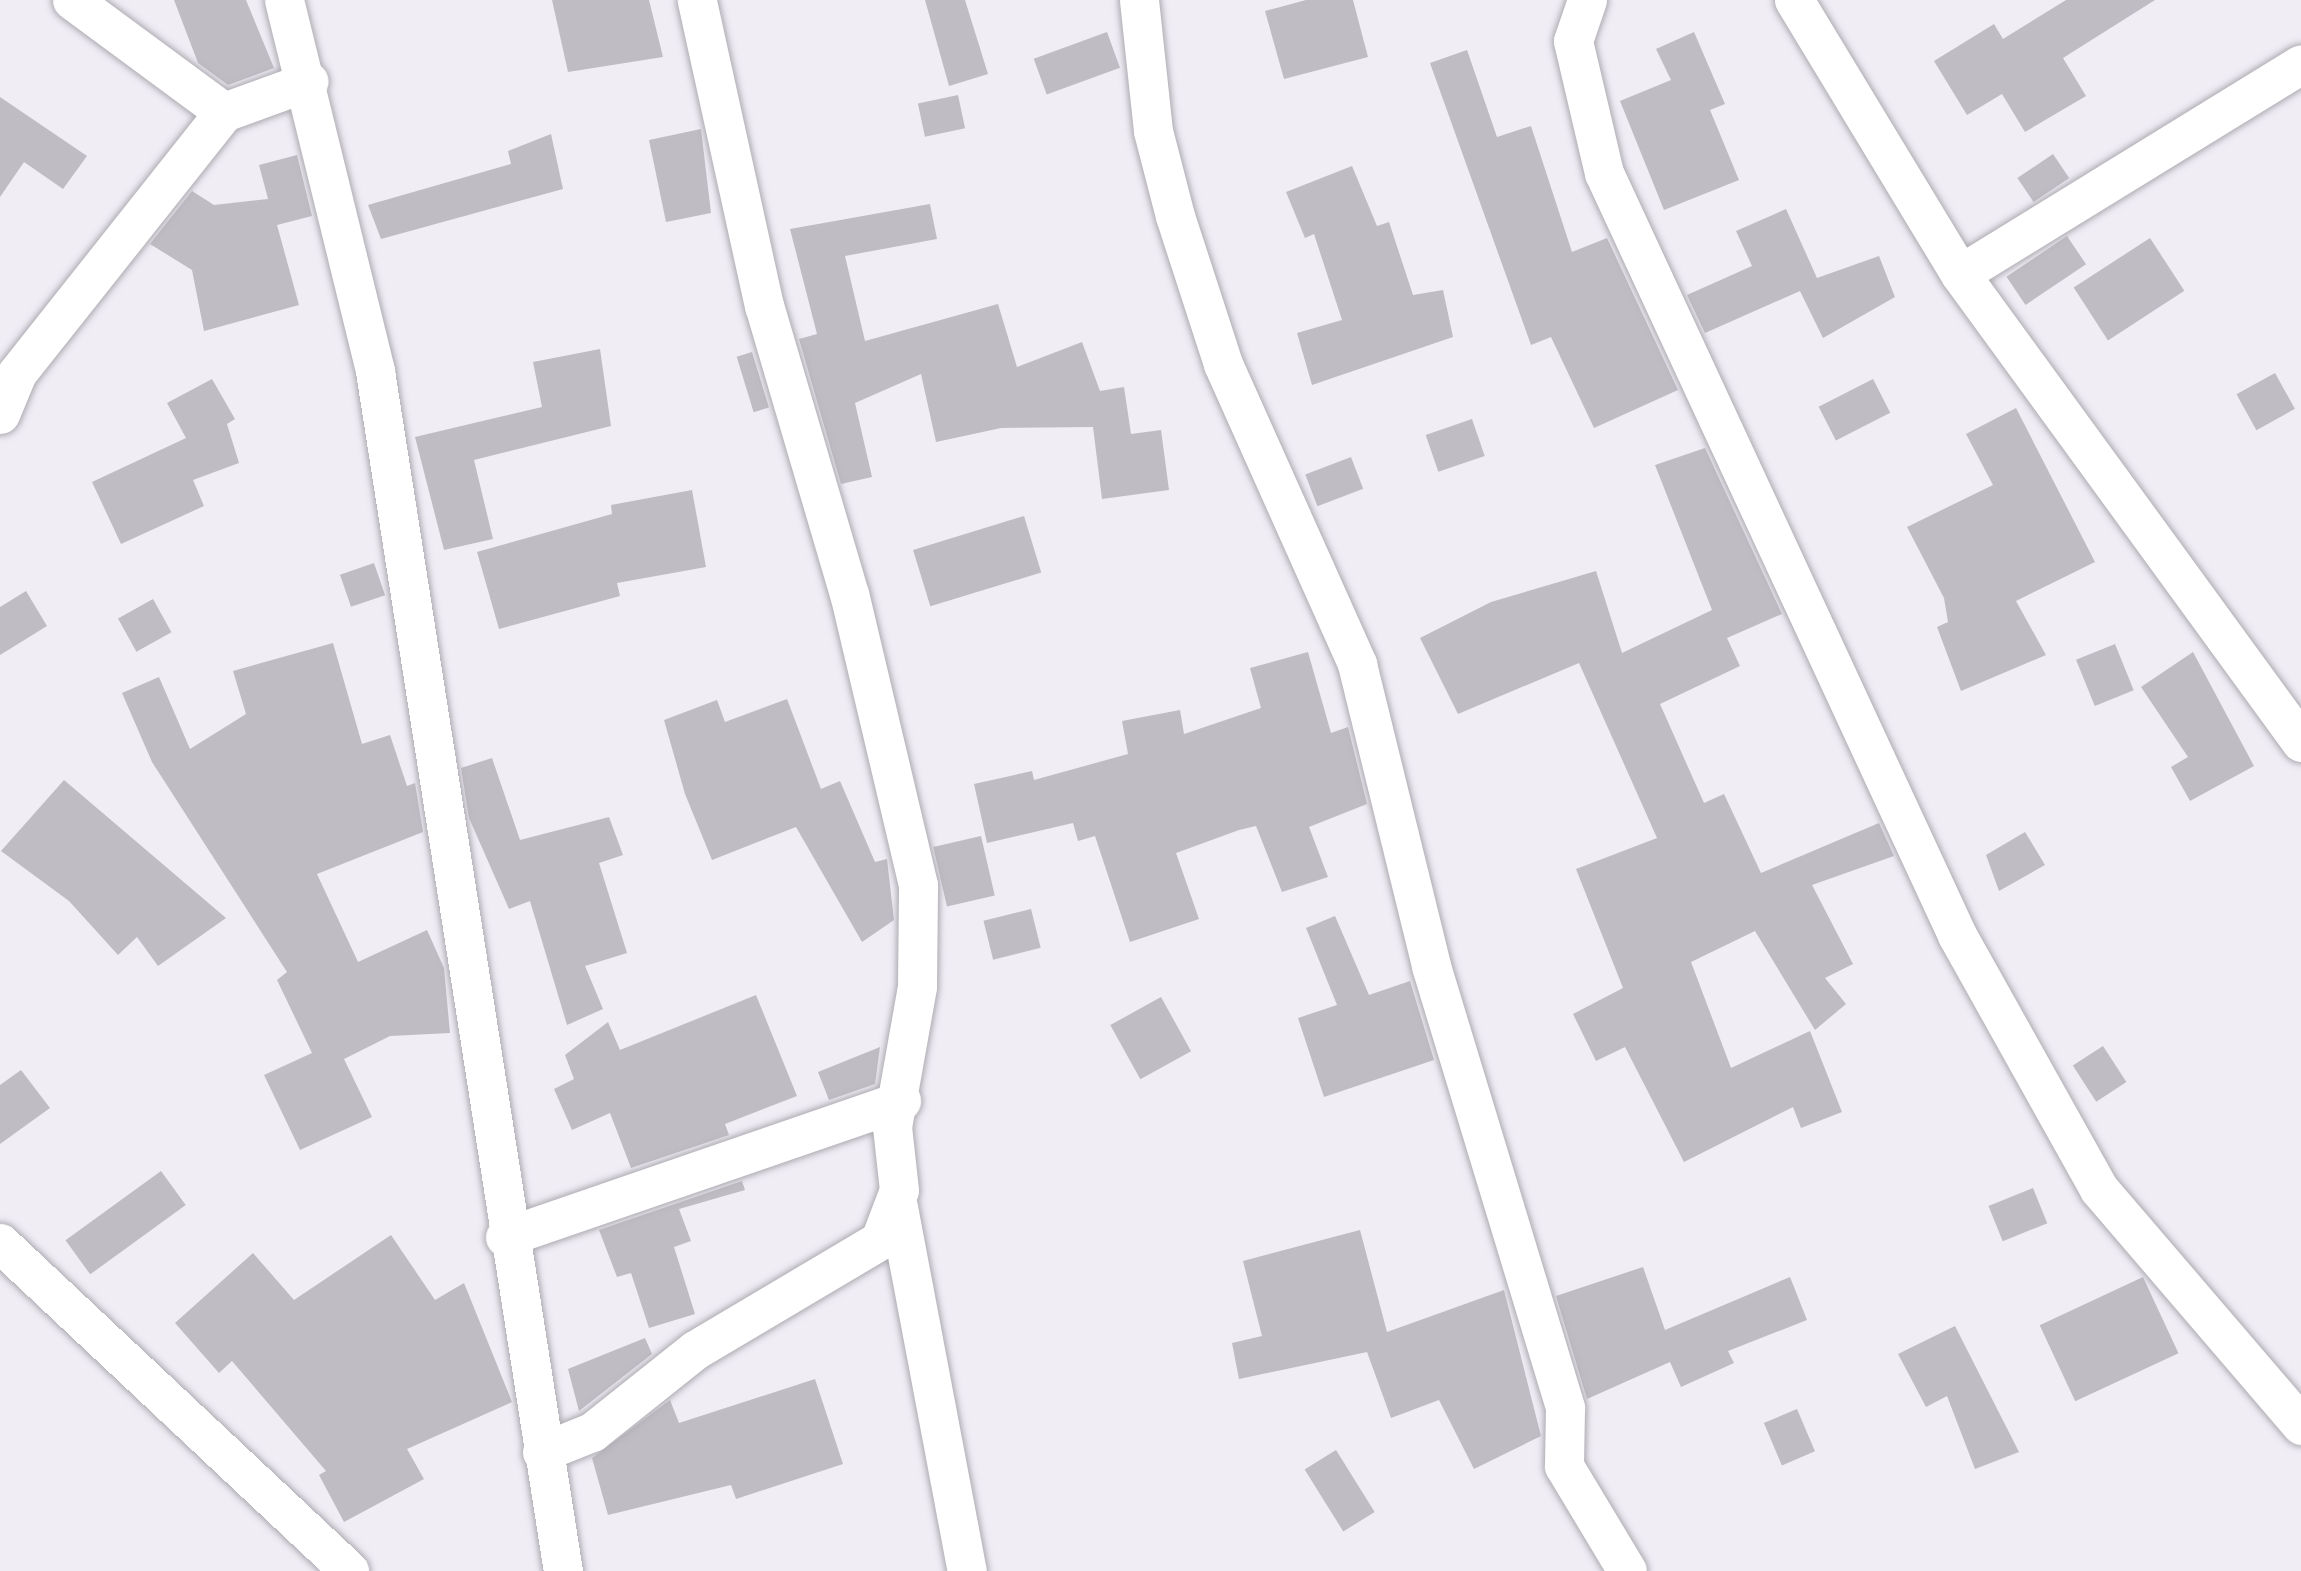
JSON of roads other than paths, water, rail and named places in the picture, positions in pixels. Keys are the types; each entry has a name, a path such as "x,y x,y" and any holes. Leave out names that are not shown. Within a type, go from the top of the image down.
{"street":[{"path":"72,0 224,112"},
{"path":"284,0 309,81 399,508 505,1237 563,1571"},
{"path":"697,0 764,306 849,593 918,885 901,1100 892,1127 898,1207 968,1571"},
{"path":"1139,0 1154,131 1175,216 1223,364 1358,664 1430,966 1564,1408 1564,1466 1628,1571"},
{"path":"1586,0 1574,40 1604,173 1957,935 2099,1189 2301,1425"},
{"path":"1794,0 1960,274 2301,742"},
{"path":"1960,274 2301,64"},
{"path":"0,415 17,373 224,112 309,81"},
{"path":"505,1237 901,1100"},
{"path":"542,1453 592,1432 710,1340 863,1252 898,1207"},
{"path":"0,1243 349,1571"}]}
